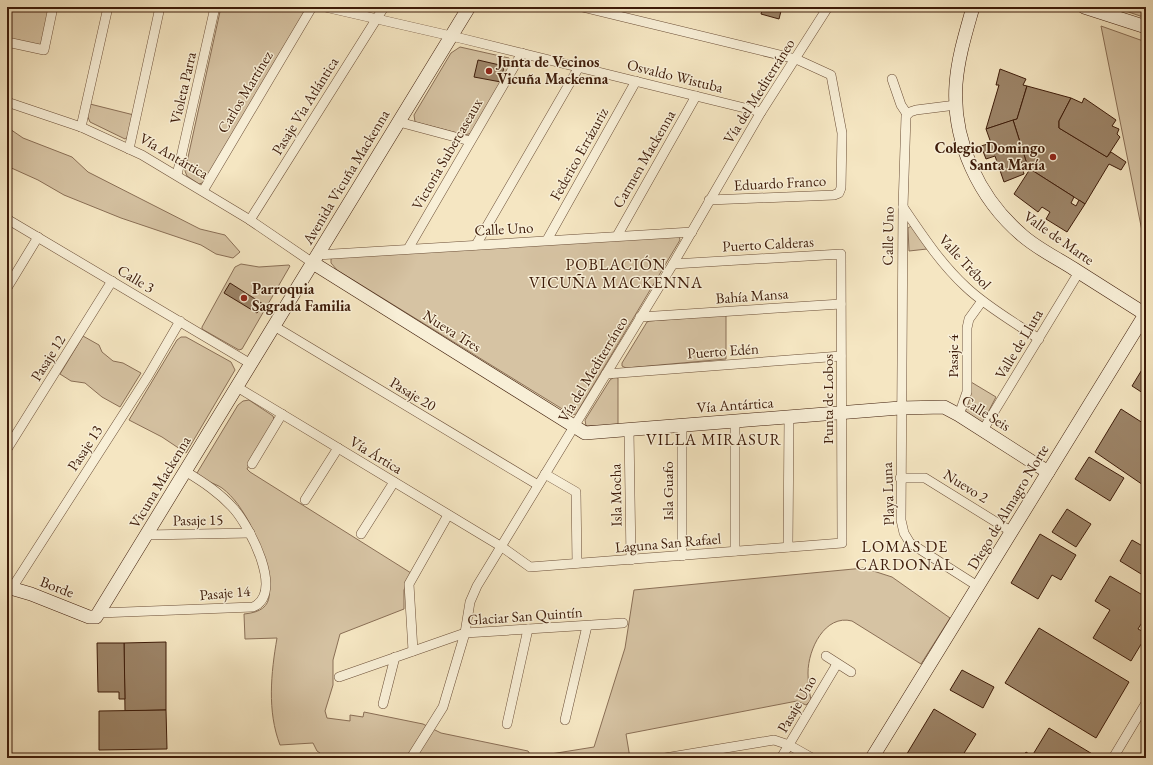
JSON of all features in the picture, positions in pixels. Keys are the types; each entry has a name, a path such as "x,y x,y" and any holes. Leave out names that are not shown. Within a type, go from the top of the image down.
{"street":[{"path":"7,42 44,50 53,7"},
{"path":"81,126 108,7"},
{"path":"129,149 160,7"},
{"name":"Violeta Parra","path":"177,175 216,7"},
{"name":"Carlos Martínez","path":"203,191 312,7"},
{"name":"Osvaldo Wistuba","path":"325,7 522,53 761,112"},
{"name":"Pasaje Via Atlántica","path":"250,220 384,7"},
{"name":"Avenida Vicuña Mackenna","path":"251,364 469,7"},
{"path":"582,7 796,58"},
{"name":"Vía del Mediterráneo","path":"411,758 443,707 465,633 473,594 673,264 761,112 828,7"},
{"name":"Valle de Marte","path":"973,7 958,64 956,106 960,137 978,181 998,210 1023,236 1146,313"},
{"path":"1084,7 1146,27"},
{"name":"Victoria Subercaseaux","path":"408,249 522,53"},
{"name":"Eduardo Franco","path":"709,200 834,195 838,193 841,188 842,133 831,75 796,58"},
{"path":"476,245 579,67"},
{"path":"892,79 901,106 907,114 916,110 956,106"},
{"name":"Federico Errázuriz","path":"546,240 636,81"},
{"name":"Carmen Mackenna","path":"617,236 696,96"},
{"name":"Vía Antártica","path":"7,102 81,126 129,149 177,175 315,259"},
{"name":"Calle Uno","path":"900,408 903,207 907,114"},
{"path":"399,122 470,141"},
{"name":"Valle Trébol","path":"903,207 925,239 950,271 982,301 1039,338"},
{"name":"Calle 3","path":"7,219 251,364"},
{"name":"Calle Uno","path":"315,259 408,249 692,232"},
{"path":"7,288 38,237"},
{"name":"Puerto Calderas","path":"673,264 841,254"},
{"name":"Punta de Lobos","path":"841,254 842,543"},
{"name":"Nueva Tres","path":"315,259 574,427"},
{"name":"Valle de Lluta","path":"983,430 1079,272"},
{"name":"Pasaje 12","path":"7,449 10,438 112,281"},
{"name":"Pasaje 4","path":"960,415 967,392 967,328 969,319 982,301"},
{"name":"Bahía Mansa","path":"640,318 841,304"},
{"name":"Diego de Almagro Norte","path":"872,758 1146,313"},
{"name":"Pasaje 13","path":"9,588 148,376 180,321"},
{"name":"Pasaje 20","path":"274,326 538,485"},
{"name":"Puerto Edén","path":"606,374 842,356"},
{"name":"Vicuna Mackenna","path":"97,615 251,364"},
{"name":"Vía Ártica","path":"236,387 502,547"},
{"name":"Calle Seis","path":"900,408 944,407 960,415 1048,472"},
{"name":"Vía Antártica","path":"574,427 588,433 842,414 900,408"},
{"name":"Playa Luna","path":"900,408 901,520 907,538 910,542 979,586"},
{"path":"252,464 282,414"},
{"path":"788,547 789,417"},
{"path":"735,421 735,551"},
{"name":"Isla Guafo","path":"682,425 682,556"},
{"name":"Isla Mocha","path":"629,430 631,560"},
{"path":"305,500 338,448"},
{"name":"Pasaje 14","path":"97,615 253,607 257,605 264,595 267,582 264,568 250,533 239,515 222,496 185,471"},
{"path":"545,474 576,492 577,563"},
{"name":"Nuevo 2","path":"900,478 925,478 1012,532"},
{"path":"361,534 394,482"},
{"path":"413,650 409,584 448,515"},
{"name":"Pasaje 15","path":"146,535 250,533"},
{"name":"Laguna San Rafael","path":"502,547 530,566 631,560 842,543"},
{"name":"Borde","path":"9,588 89,617 97,615"},
{"name":"Glaciar San Quintín","path":"339,677 465,633 624,623"},
{"path":"565,720 587,626"},
{"path":"507,724 528,629"},
{"path":"826,656 851,672"},
{"path":"383,704 395,657"},
{"name":"Pasaje Uno","path":"781,758 837,664"},
{"path":"1113,758 1146,703"},
{"path":"665,758 699,755 766,740 774,740 789,745 812,758"}],"shaded area":[{"path":"7,7 50,7 42,47 7,40"},
{"path":"221,7 298,7 304,13 205,182 199,184 187,176 185,171"},
{"path":"1114,7 1146,10 1146,18"},
{"path":"1101,26 1146,42 1146,251"},
{"path":"460,47 509,58 511,63 472,133 465,135 415,122 414,115 451,53"},
{"path":"90,104 134,115 128,137 125,139 90,122 87,115"},
{"path":"7,127 23,138 72,157 88,172 200,229 225,235 240,252 233,258 216,254 201,245 121,218 64,195 38,180 7,166"},
{"path":"911,226 927,249 909,251 908,228"},
{"path":"679,236 680,240 576,414 572,415 337,270 331,263 331,259 336,257"},
{"path":"241,264 259,267 290,266 242,349 239,350 202,329 202,327 235,267"},
{"path":"726,315 726,359 626,368 622,366 622,363 649,321"},
{"path":"83,336 99,345 102,352 113,361 123,363 141,373 120,407 102,397 85,383 71,381 60,374"},
{"path":"181,337 186,337 231,362 235,370 186,453 162,437 129,420 177,340"},
{"path":"614,377 618,378 618,425 586,426 585,420 610,380"},
{"path":"971,382 996,397 981,424 965,412 970,398"},
{"path":"249,400 273,416 274,419 247,469 411,573 404,590 404,609 340,634 333,660 333,685 325,711 327,718 350,721 350,715 363,717 364,712 423,724 441,733 528,751 530,754 538,756 594,747 625,648 634,590 864,568 892,577 950,618 921,664 852,621 842,620 834,623 826,628 820,635 811,654 808,673 811,700 806,705 797,701 626,734 630,758 320,758 320,753 317,751 313,743 280,745 273,719 271,692 277,638 245,639 244,614 255,612 263,608 267,603 269,589 265,572 250,524 241,509 222,488 202,478 197,473 238,405 243,401"}],"building":[{"path":"763,7 782,7 779,19 761,14"},
{"name":"Junta de Vecinos Vicuña Mackenna","path":"478,60 504,66 501,82 474,77"},
{"path":"1000,69 1026,79 1023,85 1027,86 1017,119 986,129 999,85 996,85"},
{"path":"1027,86 1071,98 1059,121 1059,128 1107,157 1111,152 1126,162 1121,170 1109,164 1085,204 1030,169 1026,161 1013,120 1017,119"},
{"path":"1071,98 1082,103 1084,98 1116,120 1112,126 1119,129 1117,134 1120,137 1107,157 1059,128 1059,121"},
{"path":"1013,120 1026,161 1021,163 1024,174 1004,182 995,156 986,159 981,146 991,143 986,129"},
{"path":"1030,169 1074,197 1071,203 1076,206 1079,200 1085,204 1067,232 1046,219 1050,212 1042,207 1038,212 1014,194"},
{"name":"Parroquia Sagrada Familia","path":"230,283 263,304 257,313 224,293"},
{"path":"1143,368 1146,369 1146,395 1132,386"},
{"path":"1121,409 1146,425 1146,487 1095,452"},
{"path":"1089,457 1124,478 1110,501 1075,479"},
{"path":"1067,509 1091,524 1076,547 1052,532"},
{"path":"1040,534 1076,555 1061,580 1052,575 1038,599 1011,583"},
{"path":"1132,540 1146,548 1146,577 1120,561"},
{"path":"1110,576 1146,597 1146,616 1138,629 1146,633 1146,636 1131,661 1093,638 1110,610 1095,601"},
{"path":"1039,628 1129,682 1096,738 1005,683"},
{"path":"166,642 166,710 125,711 124,643"},
{"path":"97,643 124,643 125,699 119,699 119,692 98,692"},
{"path":"962,670 994,687 983,708 950,690"},
{"path":"934,709 976,734 961,758 905,757"},
{"path":"166,710 167,749 99,750 99,711"},
{"path":"1049,728 1094,755 1092,758 1022,758 1026,752 1032,756"},
{"path":"273,755 274,758 261,758"}],"place":[{"name":"Junta de Vecinos Vicuña Mackenna","path":"489,71"},
{"name":"Colegio Domingo Santa María","path":"1053,157"},
{"name":"Parroquia Sagrada Familia","path":"244,298"}],"district":[{"name":"POBLACIÓN VICUÑA MACKENNA","path":"616,273"},
{"name":"VILLA MIRASUR","path":"714,439"},
{"name":"LOMAS DE CARDONAL","path":"905,555"}]}
